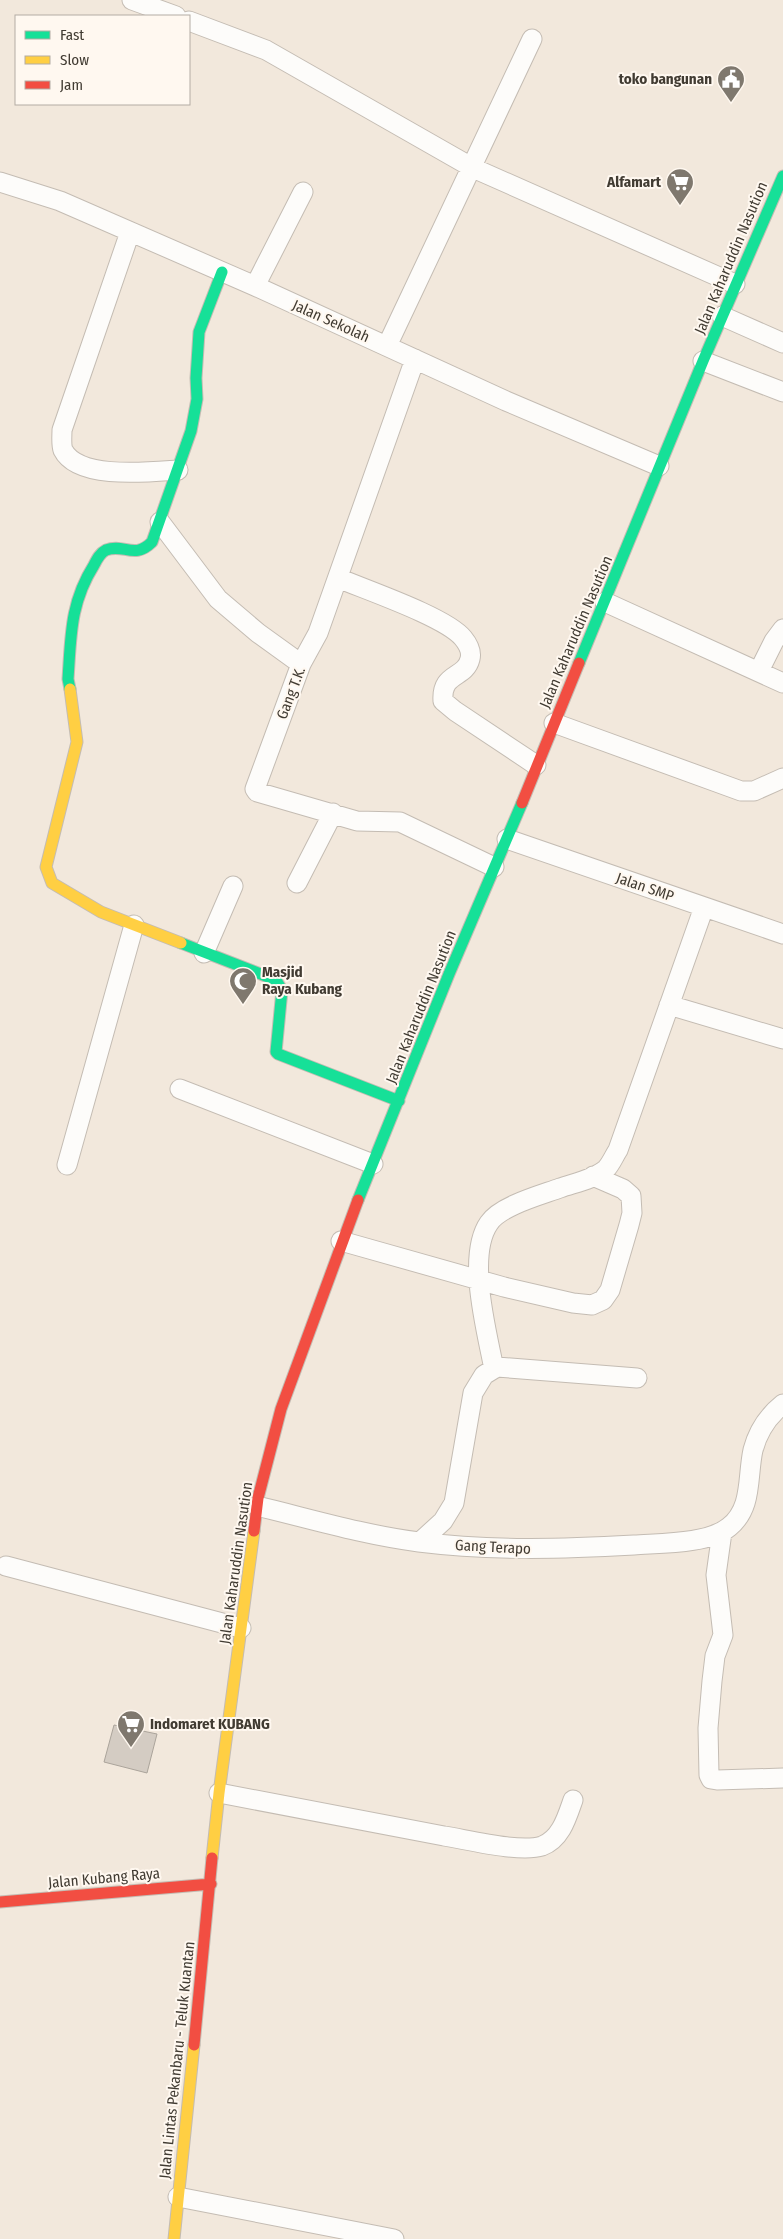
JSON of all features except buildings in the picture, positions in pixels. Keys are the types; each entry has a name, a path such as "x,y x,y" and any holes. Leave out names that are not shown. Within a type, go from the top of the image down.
{"main road":[{"name":"Jalan Kaharuddin Nasution","path":"211,1884 219,1793 257,1506 281,1410 340,1241 494,867 508,839 536,765 605,602 659,466 735,284 783,176"},
{"path":"222,272 199,332 196,378 197,399 191,431 152,542 138,552 109,549 102,552 89,573 78,597 73,614 68,679 74,707 77,742 46,867 52,884 101,912 276,980 282,990 276,1052 278,1054 399,1101"},
{"name":"Jalan Kubang Raya","path":"0,1902 211,1884"},
{"name":"Jalan Lintas Pekanbaru - Teluk Kuantan","path":"174,2239 211,1884"}],"street":[{"path":"132,0 173,15"},
{"path":"190,21 266,50 473,168 735,284"},
{"path":"387,346 473,168 532,39"},
{"name":"Jalan Sekolah","path":"0,182 60,201 255,286 506,400 659,466"},
{"path":"255,286 302,192"},
{"path":"130,232 62,430 62,449 73,462 94,469 121,472 178,470"},
{"path":"722,316 783,343"},
{"name":"Gang T.K.","path":"415,359 338,578 318,632 301,664 256,789 257,792 358,821 400,822 494,867"},
{"path":"703,361 783,392"},
{"path":"160,522 218,599 258,633 301,664"},
{"path":"338,578 431,617 462,636 470,648 470,659 463,670 449,679 442,690 443,701 536,765"},
{"path":"605,602 783,682"},
{"path":"759,672 774,641 783,629"},
{"path":"554,723 741,791 754,791 783,778"},
{"path":"297,883 333,813"},
{"name":"Jalan SMP","path":"508,839 783,934"},
{"path":"204,953 234,886"},
{"path":"494,1369 478,1280 481,1240 489,1222 503,1212 529,1199 593,1176 605,1169 618,1150 704,908"},
{"path":"67,1165 134,925"},
{"path":"670,1005 783,1039"},
{"path":"180,1089 373,1164"},
{"path":"340,1241 478,1280 573,1303 592,1305 603,1300 610,1290 632,1213 631,1196 623,1189 593,1176"},
{"path":"420,1542 443,1521 454,1503 473,1393 484,1375 497,1367 637,1378"},
{"path":"783,1404 770,1414 760,1432 753,1452 748,1495 744,1510 738,1520 726,1529 716,1575 723,1635 715,1656 708,1728 709,1775 711,1779 783,1778"},
{"name":"Gang Terapo","path":"257,1506 366,1533 420,1542 517,1549 671,1543 726,1529"},
{"path":"6,1566 241,1628"},
{"path":"219,1793 444,1836 529,1848 550,1842 558,1834 573,1800"},
{"path":"178,2197 394,2239"}],"traffic: fast":[{"path":"579,663 703,361 783,176"},
{"path":"70,689 68,679 73,620 80,593 96,561 100,554 106,550 112,548 140,550 152,542 191,431 197,399 196,378 199,332 222,272"},
{"path":"358,1200 449,974 522,803"},
{"path":"181,943 276,980 282,990 276,1052 278,1054 399,1101"}],"traffic: slow":[{"path":"70,689 77,742 46,867 52,883 101,912 181,943"},
{"path":"212,1858 254,1531"},
{"path":"174,2239 194,2045"}],"traffic: jam":[{"path":"522,803 579,663"},
{"path":"254,1531 258,1498 281,1409 358,1200"},
{"path":"194,2045 212,1858"},
{"path":"0,1902 211,1884"}],"place":[{"name":"toko bangunan","path":"731,103"},
{"name":"Alfamart","path":"680,206"},
{"name":"Masjid Raya Kubang","path":"243,1005"},
{"name":"Indomaret KUBANG","path":"131,1748"}]}
